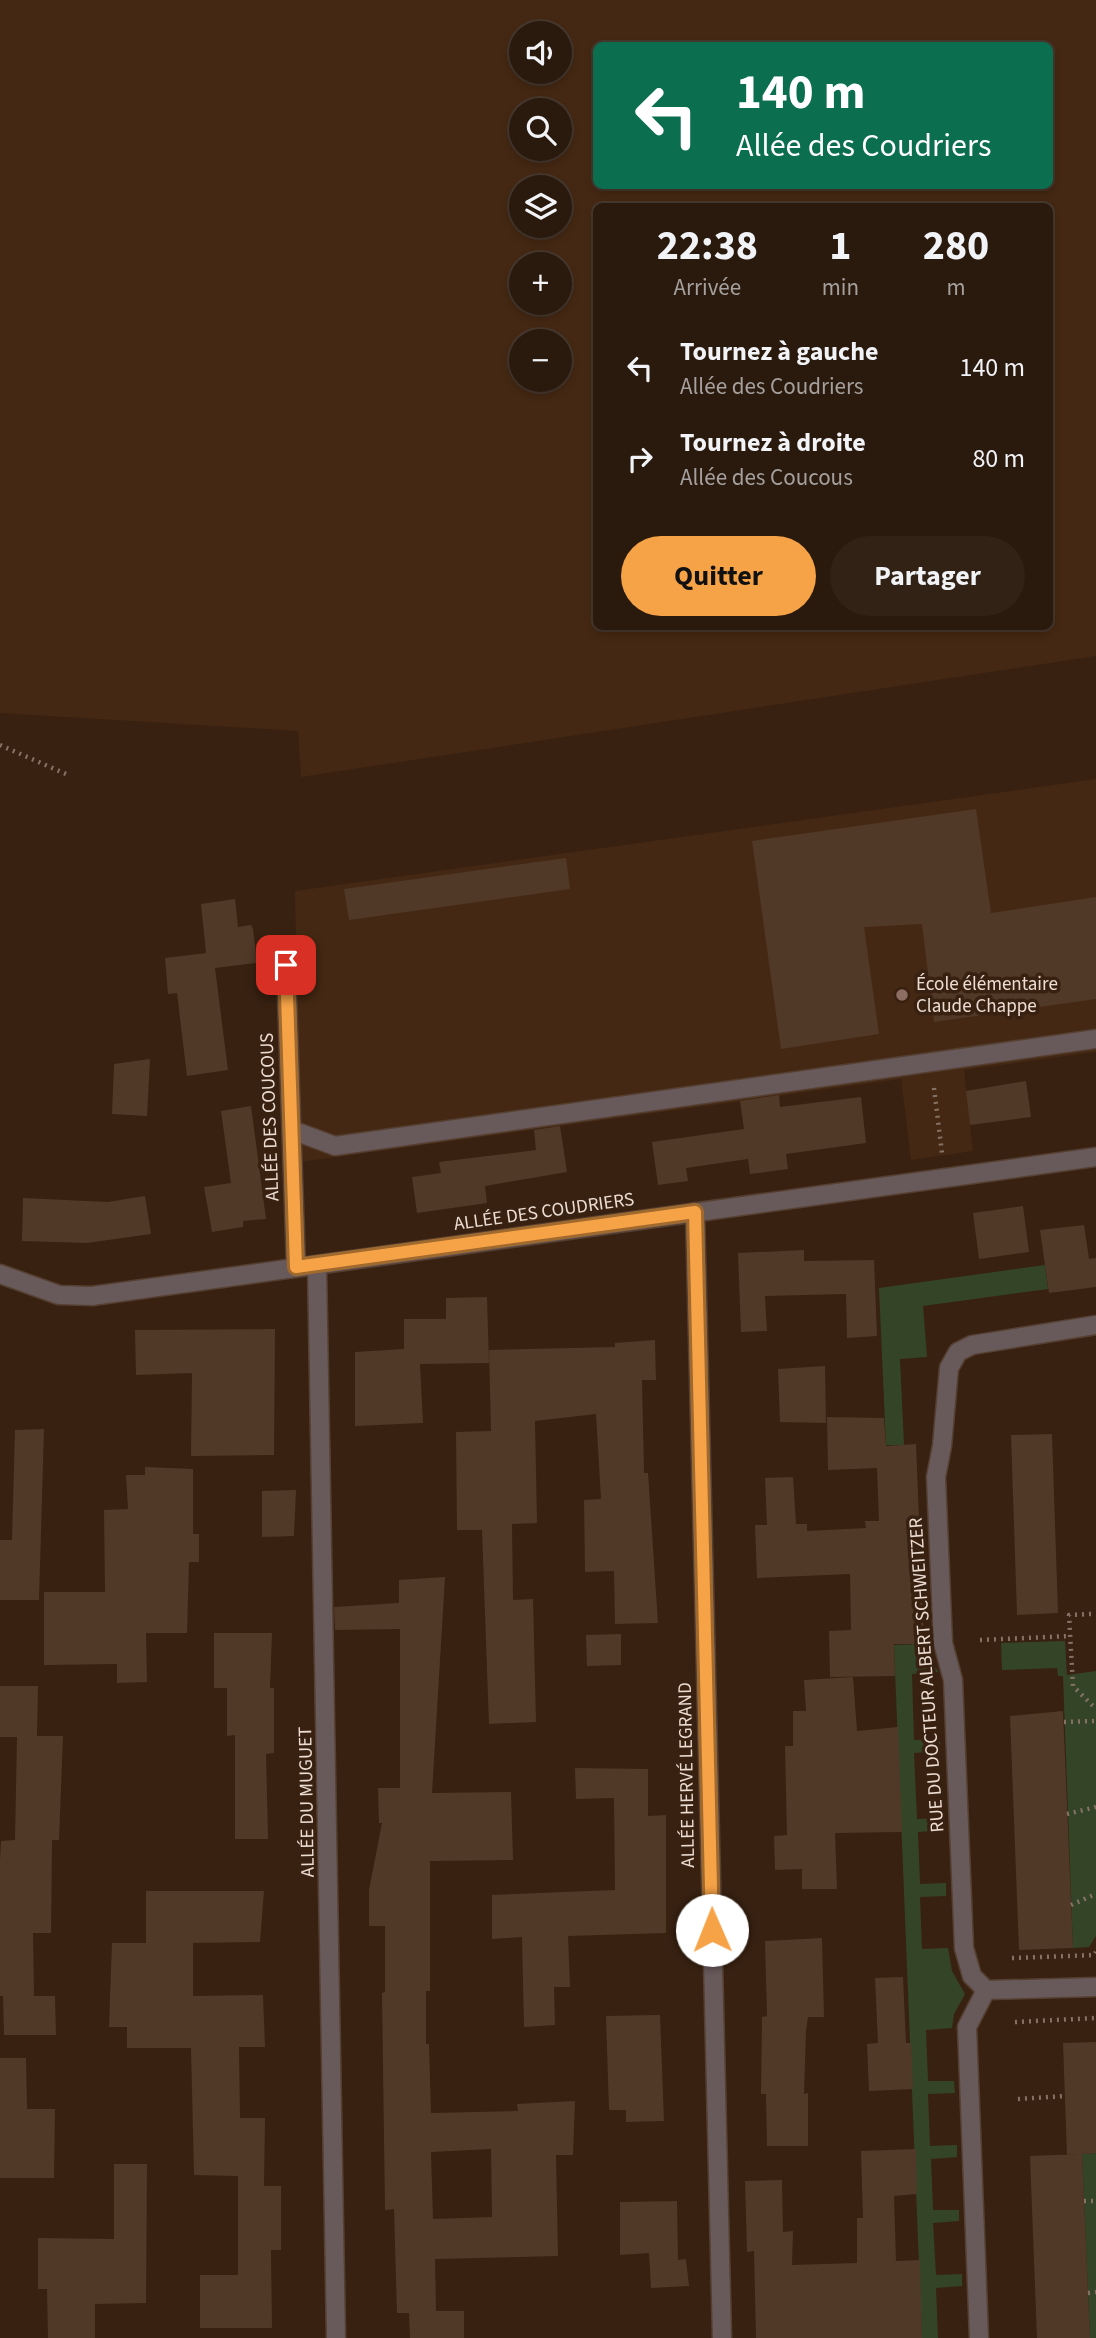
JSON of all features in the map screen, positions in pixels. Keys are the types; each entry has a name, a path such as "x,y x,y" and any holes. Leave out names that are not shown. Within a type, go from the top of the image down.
{"street":[{"name":"ALLÉE DES COUCOUS","path":"286,965 296,1267"},
{"path":"292,1130 335,1146 1096,1039"},
{"name":"ALLÉE DES COUDRIERS","path":"0,1274 59,1295 92,1296 1096,1157"},
{"name":"ALLÉE HERVÉ LEGRAND","path":"695,1212 722,2338"},
{"name":"ALLÉE DU MUGUET","path":"317,1266 336,2338"},
{"name":"RUE DU DOCTEUR ALBERT SCHWEITZER","path":"986,1990 972,1976 964,1948 953,1680 943,1643 936,1477 942,1446 948,1368 958,1352 972,1345 1096,1325"},
{"path":"979,2338 967,2027 986,1990 1096,1987"}],"path":[{"path":"0,745 66,774"},
{"path":"931,1062 943,1161"},
{"path":"1091,1614 1069,1615 1070,1636 1073,1685 1096,1709"},
{"path":"980,1640 1070,1636"},
{"path":"1064,1722 1096,1721"},
{"path":"1067,1814 1096,1807"},
{"path":"1071,1905 1096,1895"},
{"path":"1012,1958 1094,1955 1096,1952"},
{"path":"1015,2022 1096,2018"},
{"path":"1018,2099 1065,2096"},
{"path":"1084,2201 1096,2200"},
{"path":"1088,2292 1096,2292"}],"shaded area":[{"path":"0,0 1096,0 1096,656 301,777 298,731 0,713"},
{"path":"1096,779 1096,1052 964,1070 973,1151 911,1160 901,1079 300,1162 295,891"}],"green space":[{"path":"1045,1265 1048,1289 923,1306 927,1357 900,1359 904,1445 886,1445 879,1288"},
{"path":"1065,1641 1067,1675 1096,1671 1096,1936 1089,1947 1073,1948 1063,1676 1058,1676 1057,1668 1002,1670 1001,1643"},
{"path":"924,1644 938,1672 912,1674 914,1740 940,1739 940,1751 914,1753 917,1819 943,1818 944,1830 918,1832 920,1884 946,1883 946,1896 920,1897 922,1949 948,1948 952,1971 965,1994 954,2014 952,2028 926,2030 928,2081 954,2081 955,2093 928,2094 930,2146 957,2145 957,2157 931,2159 933,2210 959,2210 959,2221 933,2223 936,2275 962,2274 962,2286 936,2288 938,2338 922,2338 894,1645"},
{"path":"1096,2153 1096,2338 1090,2338 1082,2154"}],"building":[{"path":"976,809 991,913 1096,897 1096,999 934,1022 922,924 864,927 879,1034 781,1049 752,841"},
{"path":"566,858 570,889 349,920 344,889"},
{"path":"235,899 238,927 251,925 253,929 257,963 215,968 228,1070 187,1076 177,993 168,994 165,958 206,953 201,904"},
{"path":"150,1059 147,1116 112,1114 114,1064"},
{"path":"1026,1081 1031,1117 970,1125 966,1091"},
{"path":"779,1095 780,1107 861,1097 866,1143 786,1154 788,1169 750,1174 748,1159 686,1168 688,1181 658,1185 652,1142 744,1129 740,1101"},
{"path":"251,1106 266,1219 243,1221 243,1227 212,1232 204,1187 231,1183 221,1111"},
{"path":"560,1126 567,1172 485,1186 487,1203 417,1213 412,1177 441,1173 439,1162 536,1150 534,1130"},
{"path":"145,1196 151,1234 87,1243 22,1241 23,1198 108,1202"},
{"path":"1023,1206 1029,1252 979,1259 973,1213"},
{"path":"1084,1225 1089,1259 1096,1258 1096,1287 1049,1293 1040,1230"},
{"path":"804,1250 804,1261 874,1260 877,1336 847,1338 846,1294 765,1296 767,1331 741,1332 738,1253"},
{"path":"487,1297 489,1363 420,1364 423,1423 355,1426 355,1352 404,1349 404,1319 446,1319 446,1298"},
{"path":"275,1329 274,1455 191,1456 192,1373 136,1375 135,1330"},
{"path":"655,1340 656,1380 642,1380 644,1473 648,1473 658,1623 615,1624 614,1571 585,1572 584,1500 601,1499 596,1414 535,1421 537,1523 512,1524 513,1600 533,1599 536,1722 489,1724 482,1530 457,1530 456,1432 491,1431 489,1350 615,1347 615,1343"},
{"path":"825,1366 826,1423 780,1422 778,1369"},
{"path":"827,1417 884,1418 886,1446 916,1444 924,1644 894,1644 895,1676 830,1677 829,1631 851,1630 850,1574 757,1578 755,1525 767,1525 765,1478 793,1477 796,1524 807,1524 807,1531 866,1528 865,1521 879,1521 877,1468 828,1470"},
{"path":"44,1429 39,1600 0,1600 0,1540 12,1540 15,1430"},
{"path":"1052,1434 1058,1613 1017,1615 1011,1435"},
{"path":"145,1467 193,1469 193,1534 199,1534 199,1562 189,1562 187,1633 146,1633 147,1682 117,1683 117,1664 44,1665 44,1592 105,1592 104,1510 128,1509 126,1475 145,1475"},
{"path":"296,1490 294,1536 262,1537 262,1491"},
{"path":"445,1577 432,1793 511,1792 513,1860 430,1861 430,1991 426,1991 426,2044 429,2044 431,2113 518,2111 517,2104 575,2101 573,2155 556,2155 558,2256 435,2259 436,2311 464,2311 464,2338 410,2338 409,2313 397,2313 394,2209 385,2210 382,1993 385,1992 385,1926 369,1926 369,1890 382,1823 379,1823 378,1788 400,1788 400,1629 335,1630 334,1607 399,1603 399,1580","holes":["491,2149 492,2217 433,2219 431,2152"]},
{"path":"214,1633 272,1633 270,1688 274,1688 274,1753 266,1754 268,1839 235,1839 235,1735 227,1736 227,1688 214,1688"},
{"path":"621,1634 621,1665 587,1666 586,1635"},
{"path":"853,1677 857,1731 898,1727 902,1832 835,1833 837,1889 802,1889 802,1869 775,1870 774,1836 787,1835 785,1746 793,1746 793,1711 806,1711 804,1680"},
{"path":"0,1686 38,1686 37,1736 63,1736 59,1840 52,1840 51,1933 33,1933 34,1996 55,1996 56,2035 4,2035 3,1996 0,1996 0,1860 1,1841 15,1840 17,1737 0,1737"},
{"path":"1063,1711 1073,1948 1019,1950 1010,1716"},
{"path":"575,1768 648,1769 648,1816 666,1815 666,1933 568,1936 570,1987 554,1987 555,2025 524,2027 522,1937 492,1939 492,1895 615,1890 614,1798 576,1799"},
{"path":"146,1891 264,1891 260,1942 193,1943 193,1996 263,1995 265,2047 239,2047 240,2118 265,2118 264,2186 281,2186 281,2250 271,2250 272,2328 200,2328 200,2275 238,2275 238,2176 194,2175 191,2048 127,2048 127,2027 109,2027 112,1943 146,1943"},
{"path":"822,1938 824,2017 808,2017 806,2031 804,2094 808,2093 808,2146 767,2146 766,2094 761,2094 762,2017 767,2016 765,1941"},
{"path":"903,1977 906,2043 911,2043 913,2089 869,2091 867,2044 878,2043 875,1978"},
{"path":"660,2015 664,2121 626,2122 626,2110 609,2110 606,2016"},
{"path":"1096,2042 1096,2153 1067,2155 1063,2043"},
{"path":"0,2058 26,2058 27,2109 55,2109 54,2178 0,2178"},
{"path":"916,2149 917,2194 894,2196 896,2261 920,2260 922,2338 756,2338 754,2251 747,2252 745,2181 782,2180 783,2232 793,2231 792,2265 857,2263 857,2218 863,2218 861,2151"},
{"path":"1082,2154 1090,2338 1037,2338 1030,2156"},
{"path":"114,2164 147,2164 146,2303 95,2304 95,2338 48,2338 47,2289 38,2289 38,2238 114,2239"},
{"path":"677,2201 678,2260 686,2259 689,2286 651,2288 649,2253 620,2255 620,2202"}],"place":[{"name":"École élémentaire Claude Chappe","path":"902,995"}],"route":[{"path":"286,965 296,1267 695,1212 712,1930"}]}
